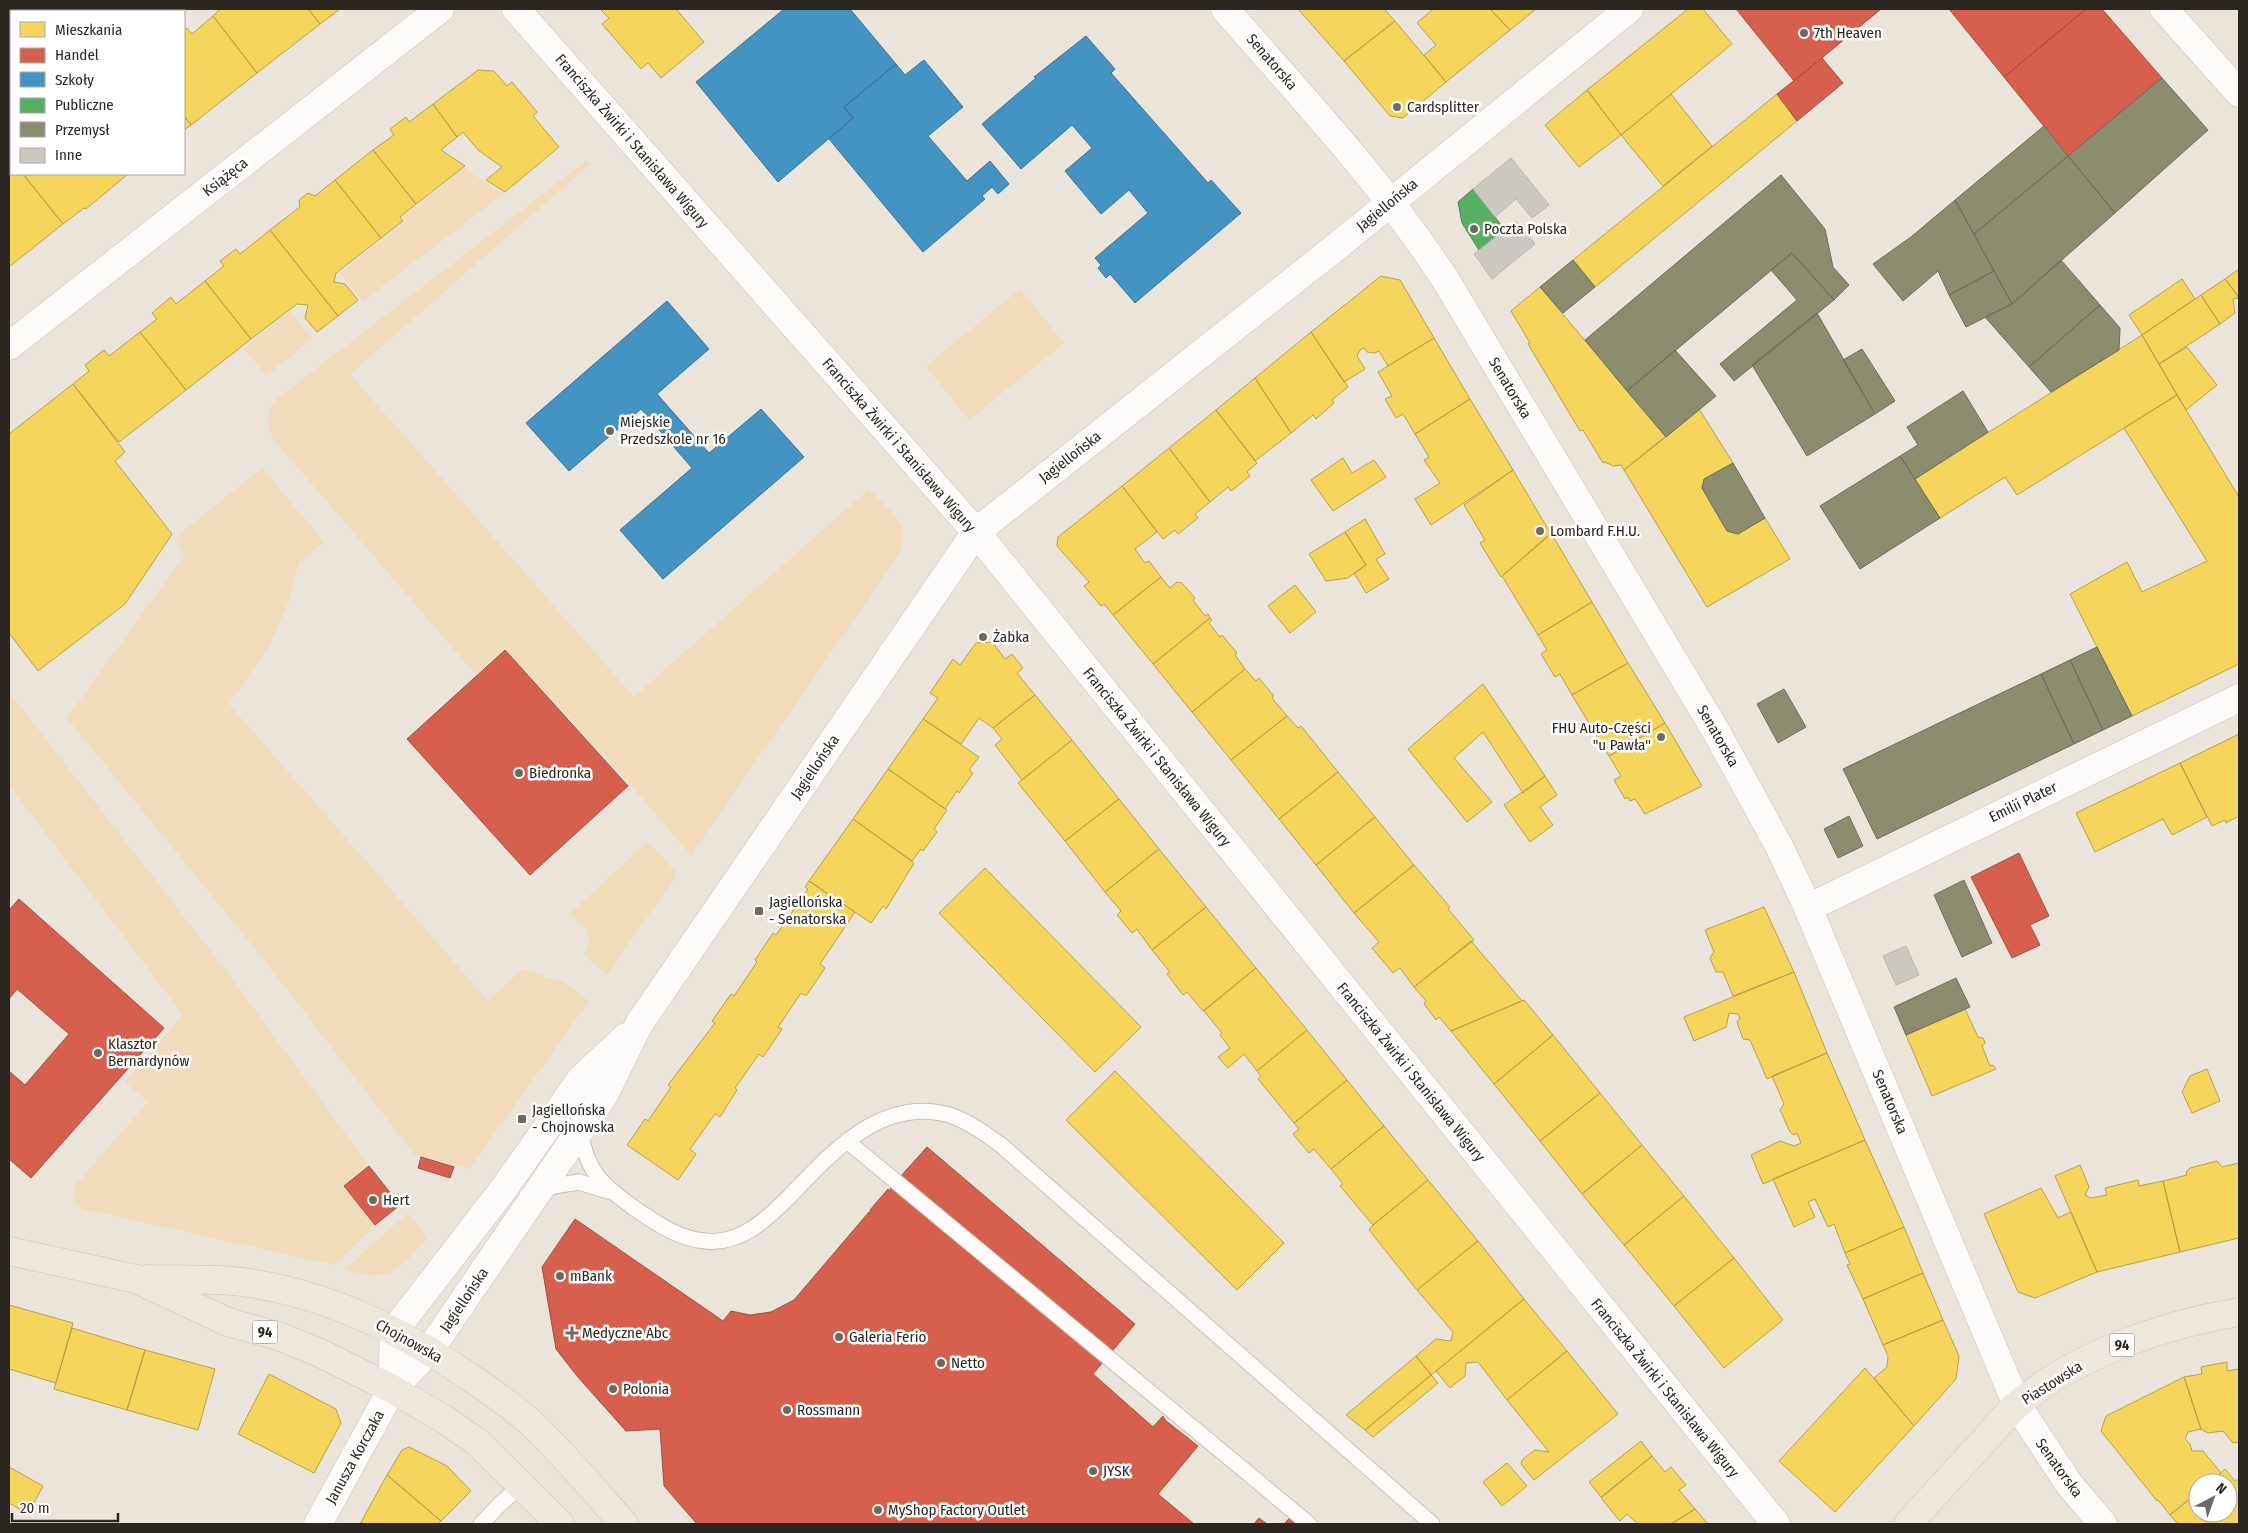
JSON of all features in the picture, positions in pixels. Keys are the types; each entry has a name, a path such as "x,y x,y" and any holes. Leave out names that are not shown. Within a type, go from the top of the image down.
{"main road":[{"name":"Chojnowska","path":"9,1251 136,1279 242,1282 328,1303 367,1317 429,1351 506,1402 559,1450 624,1524"},
{"name":"Chojnowska","path":"136,1279 228,1322 281,1337 320,1353 392,1389 444,1419 477,1442 560,1524"},
{"name":"Piastowska","path":"1908,1524 2017,1405 2052,1381 2118,1347 2158,1330 2239,1312"}],"street":[{"name":"Książęca","path":"9,346 440,9"},
{"name":"Franciszka Żwirki i Stanisława Wigury","path":"516,9 976,532 1776,1524"},
{"name":"Senatorska","path":"1225,9 1391,202 1445,279 1717,733 1751,793 1808,908 2017,1405 2065,1478 2103,1524"},
{"name":"Jagiellońska","path":"392,1389 429,1351 541,1188 604,1095 640,1024 976,532 1391,202 1629,9"},
{"path":"2164,9 2239,93"},
{"name":"Emilii Plater","path":"1808,908 2239,698"},
{"name":"Jagiellońska","path":"394,1331 505,1188 581,1079 640,1024"},
{"path":"392,1389 394,1331"},
{"name":"Janusza Korczaka","path":"318,1524 392,1389"}],"lane":[{"path":"541,1188 567,1182 579,1182 596,1186 612,1193 664,1228 684,1238 706,1242 722,1241 740,1236 771,1215 835,1150 864,1129 891,1116 914,1110 942,1113 973,1126 1000,1145 1432,1524"},
{"path":"580,1130 590,1167 612,1193"},
{"path":"847,1141 1309,1524"},
{"path":"481,1524 522,1485"}],"shaded area":[{"path":"586,161 589,165 350,374 634,697 869,489 897,519 903,536 898,556 691,855 630,784 505,648 475,674 275,441 268,420 270,409 277,399"},
{"path":"464,168 503,194 363,301 340,273 405,222 403,217"},
{"path":"1020,289 1064,343 969,420 926,366"},
{"path":"290,311 312,339 266,376 244,348"},
{"path":"262,468 324,542 299,562 290,598 270,644 229,704 488,1001 523,969 565,983 589,1001 469,1169 414,1154 262,957 67,718 185,555 175,538"},
{"path":"9,692 224,968 369,1166 344,1186 375,1225 334,1265 83,1209 72,1196 75,1186 148,1102 125,1082 183,1015 9,785"},
{"path":"648,842 676,872 675,877 607,975 584,955 590,941 585,928 570,913"},
{"path":"408,1213 427,1238 408,1259 392,1271 383,1274 373,1275 344,1270"}],"building: Mieszkania":[{"path":"220,9 308,9 320,24 257,73 213,16"},
{"path":"308,9 340,9 320,24"},
{"path":"600,9 676,9 704,42 661,78 648,63 641,69 602,24 609,18"},
{"path":"1298,9 1384,9 1395,21 1344,61"},
{"path":"1433,9 1490,9 1510,30 1446,82 1424,55 1436,45 1417,23"},
{"path":"1490,9 1536,9 1510,30"},
{"path":"1688,9 1703,9 1732,44 1621,135 1587,90"},
{"path":"213,16 257,73 191,125 185,117 185,30 187,28 192,34"},
{"path":"1395,21 1446,82 1403,118 1390,116 1344,61"},
{"path":"478,70 494,71 507,86 512,82 537,112 533,116 559,147 505,192 486,180 502,167 478,150 463,132 457,137 433,104"},
{"path":"1587,90 1621,135 1579,167 1545,125"},
{"path":"1671,94 1712,146 1663,186 1621,135"},
{"path":"1777,94 1797,121 1595,287 1573,260"},
{"path":"433,104 457,137 441,150 465,166 416,204 373,150 394,135 390,129 406,117 409,122"},
{"path":"185,117 191,125 185,129"},
{"path":"373,150 416,204 400,217 403,221 381,238 335,180"},
{"path":"24,175 63,224 9,267 9,176"},
{"path":"24,175 127,175 86,209 84,208 63,224"},
{"path":"335,180 381,238 336,273 334,282 345,284 358,300 338,316 270,230 300,207 299,200 308,193 315,196"},
{"path":"270,230 338,316 317,332 305,318 308,305 297,304 251,339 205,281 224,266 220,261 236,249 240,254"},
{"path":"2239,269 2239,297 2225,279"},
{"path":"1381,276 1400,280 1434,338 1388,366 1379,351 1375,353 1367,352 1364,348 1360,350 1357,356 1365,369 1344,382 1311,332"},
{"path":"2182,279 2195,299 2142,335 2129,315"},
{"path":"2225,279 2239,298 2233,299 2235,313 2220,324 2201,295"},
{"path":"205,281 251,339 186,390 140,332 157,319 152,313 171,297 176,304"},
{"path":"1540,287 1666,437 1624,470 1621,465 1613,466 1605,462 1603,463 1583,430 1580,431 1528,344 1530,343 1511,311"},
{"path":"2201,295 2220,324 2159,364 2142,335"},
{"path":"140,332 186,390 119,442 73,384 89,371 85,365 104,350 109,356"},
{"path":"1311,332 1348,387 1332,400 1334,403 1316,419 1313,415 1291,433 1255,378"},
{"path":"2142,335 2177,395 2017,495 2005,477 1940,518 1915,479"},
{"path":"1434,338 1470,399 1415,434 1403,414 1396,418 1385,399 1392,396 1378,372"},
{"path":"2187,347 2217,385 2186,410 2159,364"},
{"path":"1255,378 1291,433 1255,461 1216,410"},
{"path":"73,384 125,452 115,461 172,534 125,604 38,671 9,633 9,434"},
{"path":"2177,395 2239,497 2239,664 2132,716 2070,594 2127,562 2142,592 2207,561 2124,428"},
{"path":"1470,399 1513,470 1431,525 1415,499 1440,483 1424,460 1429,457 1415,434"},
{"path":"1699,409 1733,463 1704,479 1702,488 1727,531 1738,534 1765,518 1790,559 1707,607 1624,470"},
{"path":"1216,410 1257,463 1247,472 1250,476 1231,491 1228,487 1210,502 1169,448"},
{"path":"1169,448 1210,502 1195,514 1198,518 1178,534 1175,530 1163,539 1122,486"},
{"path":"1343,458 1352,473 1374,460 1386,477 1333,511 1311,480"},
{"path":"1513,470 1551,534 1501,577 1480,543 1485,540 1464,505"},
{"path":"1122,486 1157,532 1135,549 1145,563 1149,561 1161,577 1113,615 1104,604 1101,606 1084,586 1089,582 1057,546 1058,537"},
{"path":"1365,519 1385,554 1376,559 1389,579 1366,593 1354,573 1366,565 1345,532"},
{"path":"1345,532 1366,565 1348,578 1326,581 1309,554"},
{"path":"1551,533 1592,602 1538,635 1502,576"},
{"path":"1161,577 1170,588 1177,582 1182,583 1195,598 1193,600 1205,616 1208,614 1210,618 1153,664 1113,615"},
{"path":"1295,585 1316,612 1290,633 1268,606"},
{"path":"1592,602 1628,663 1572,695 1560,674 1555,677 1541,654 1547,650 1538,635"},
{"path":"1210,618 1212,620 1209,623 1220,637 1222,635 1237,653 1235,655 1245,669 1192,712 1153,664"},
{"path":"992,642 1005,659 1012,654 1023,668 1017,673 1035,695 993,728 979,718 961,744 923,719 938,698 930,693 953,659 960,665 976,643"},
{"path":"1628,663 1665,723 1609,756 1572,695"},
{"path":"1245,669 1256,681 1259,678 1287,716 1231,760 1192,712"},
{"path":"1483,684 1545,776 1523,793 1483,732 1454,758 1492,802 1467,822 1408,749"},
{"path":"1035,695 1072,740 1022,780 995,745 1002,739 993,728"},
{"path":"1287,716 1298,728 1301,726 1338,772 1279,819 1231,760"},
{"path":"923,719 979,757 969,770 973,773 959,793 957,791 945,809 888,769"},
{"path":"1665,723 1702,786 1645,814 1635,799 1630,801 1628,797 1625,799 1614,780 1621,776 1609,756"},
{"path":"2239,734 2239,816 2226,823 2225,820 2212,826 2180,763"},
{"path":"1072,740 1119,799 1065,841 1018,783"},
{"path":"2180,763 2207,817 2172,835 2163,819 2095,852 2076,813"},
{"path":"888,769 947,810 934,829 937,832 923,851 921,849 912,861 853,819"},
{"path":"1338,772 1375,817 1316,865 1279,819"},
{"path":"1545,776 1557,795 1540,807 1553,825 1530,842 1504,805"},
{"path":"1119,799 1159,849 1105,892 1065,841"},
{"path":"1375,817 1414,865 1354,913 1316,865"},
{"path":"853,819 914,863 886,909 883,906 871,923 809,881"},
{"path":"1159,849 1206,907 1152,950 1137,929 1132,933 1117,915 1121,911 1105,892"},
{"path":"1414,865 1450,907 1448,909 1474,940 1414,987 1400,968 1393,973 1372,948 1379,942 1354,913"},
{"path":"985,868 1141,1027 1095,1072 939,913"},
{"path":"809,881 855,912 820,964 825,968 806,996 801,993 778,1027 782,1029 763,1057 759,1054 735,1088 737,1090 720,1117 715,1114 690,1149 696,1154 678,1180 627,1145 645,1119 648,1121 671,1087 668,1085 715,1023 712,1021 731,994 734,996 757,962 755,960 773,933 776,935 808,889 805,887"},
{"path":"1206,907 1256,968 1203,1011 1187,992 1183,995 1167,974 1170,972 1152,950"},
{"path":"1764,907 1794,972 1733,996 1723,972 1716,972 1710,958 1714,952 1705,930"},
{"path":"1471,941 1522,1001 1451,1031 1439,1017 1436,1020 1424,1004 1426,1001 1414,987"},
{"path":"1256,968 1307,1030 1257,1071 1244,1054 1228,1068 1218,1057 1230,1048 1220,1035 1222,1033 1204,1011"},
{"path":"1794,972 1827,1053 1767,1079 1750,1040 1743,1039 1737,1022 1740,1018 1738,1014 1729,1013 1726,1027 1694,1041 1684,1017"},
{"path":"1524,1000 1553,1035 1494,1084 1451,1031"},
{"path":"1965,1009 1978,1037 1983,1038 1985,1043 1982,1046 1990,1066 1993,1065 1996,1069 1932,1096 1906,1035"},
{"path":"1307,1030 1347,1080 1294,1123 1258,1079 1261,1076 1257,1071"},
{"path":"1553,1035 1600,1093 1540,1141 1494,1084"},
{"path":"1827,1053 1865,1140 1763,1184 1751,1155 1780,1141 1794,1146 1801,1143 1797,1133 1794,1135 1790,1132 1780,1110 1784,1104 1772,1076"},
{"path":"2207,1069 2220,1101 2192,1113 2182,1092 2190,1076"},
{"path":"1115,1071 1284,1243 1237,1290 1066,1120"},
{"path":"1347,1080 1384,1126 1331,1169 1314,1149 1309,1153 1293,1134 1299,1129 1294,1123"},
{"path":"1600,1093 1642,1145 1582,1194 1540,1141"},
{"path":"1384,1126 1428,1180 1373,1225 1340,1186 1343,1184 1331,1169"},
{"path":"1865,1140 1904,1227 1845,1253 1834,1224 1828,1227 1815,1199 1808,1202 1815,1217 1794,1227 1773,1179"},
{"path":"1642,1145 1684,1196 1624,1245 1582,1194"},
{"path":"2217,1161 2222,1167 2239,1163 2239,1238 2180,1252 2163,1181 2187,1175 2186,1172 2190,1168"},
{"path":"2080,1165 2089,1187 2085,1195 2091,1198 2107,1195 2105,1188 2138,1180 2139,1186 2163,1181 2180,1252 2097,1272 2055,1176"},
{"path":"1428,1180 1478,1241 1417,1290 1369,1230"},
{"path":"2041,1188 2058,1218 2071,1212 2097,1272 2035,1298 2018,1292 1984,1214"},
{"path":"1684,1196 1734,1258 1674,1306 1624,1245"},
{"path":"1904,1227 1923,1273 1863,1299 1847,1265 1850,1264 1845,1253"},
{"path":"1478,1241 1524,1299 1431,1375 1416,1356 1436,1339 1451,1341 1453,1332 1417,1290"},
{"path":"1734,1258 1783,1320 1724,1368 1674,1306"},
{"path":"1923,1273 1943,1320 1883,1345 1863,1299"},
{"path":"1524,1299 1567,1351 1507,1400 1478,1362 1466,1363 1465,1376 1450,1388 1436,1371"},
{"path":"9,1305 73,1323 56,1383 9,1369"},
{"path":"1943,1320 1959,1356 1956,1379 1914,1426 1874,1378 1887,1367 1888,1356 1883,1345"},
{"path":"72,1328 145,1350 127,1410 54,1389"},
{"path":"145,1350 215,1369 198,1430 127,1410"},
{"path":"1567,1351 1618,1414 1534,1480 1521,1464 1522,1460 1535,1450 1549,1452 1507,1400"},
{"path":"1416,1356 1431,1375 1365,1430 1346,1415"},
{"path":"2227,1362 2227,1371 2239,1369 2239,1442 2233,1443 2223,1431 2208,1433 2201,1429 2184,1377 2202,1374 2201,1367"},
{"path":"1865,1368 1914,1426 1835,1512 1779,1461"},
{"path":"269,1374 336,1409 341,1423 314,1473 238,1434"},
{"path":"1431,1375 1438,1383 1373,1437 1365,1430"},
{"path":"2184,1377 2201,1429 2188,1432 2185,1439 2190,1444 2192,1451 2203,1451 2221,1473 2188,1473 2188,1500 2170,1515 2101,1431 2106,1416"},
{"path":"1641,1441 1652,1456 1601,1497 1589,1482"},
{"path":"409,1447 447,1466 471,1491 441,1521 387,1475 402,1450"},
{"path":"1652,1456 1665,1472 1671,1467 1686,1485 1679,1490 1695,1509 1671,1524 1638,1524 1627,1514 1620,1521 1601,1498"},
{"path":"1507,1463 1527,1486 1502,1506 1483,1482"},
{"path":"9,1467 43,1486 28,1514 9,1503"},
{"path":"2225,1469 2228,1473 2220,1473"},
{"path":"387,1475 441,1521 438,1524 360,1524"},
{"path":"2239,1479 2239,1524 2178,1524 2170,1515 2188,1500 2188,1523 2238,1523"},
{"path":"1695,1509 1708,1524 1671,1524"}],"building: Handel":[{"name":"7th Heaven","path":"1736,9 1881,9 1794,81"},
{"path":"1949,9 2086,9 2004,77"},
{"path":"2086,9 2102,9 2162,78 2068,156 2004,77"},
{"path":"1822,58 1843,83 1797,121 1777,94"},
{"path":"505,650 628,786 530,875 407,739"},
{"path":"2019,853 2049,916 2030,925 2040,945 2012,958 1971,877"},
{"name":"Klasztor Bernardynów","path":"19,899 164,1028 31,1178 9,1159 9,1071 25,1085 69,1034 17,989 9,999 9,910"},
{"name":"Galeria Ferio","path":"927,1147 1135,1324 1093,1374 1153,1427 1163,1416 1165,1420 1198,1446 1158,1494 1194,1524 697,1524 664,1486 660,1429 626,1431 577,1376 556,1349 542,1267 575,1219 723,1321 731,1311 750,1315 771,1312 794,1300 869,1212 870,1214 870,1210 888,1189 890,1191 891,1187"},
{"path":"421,1157 454,1167 450,1178 418,1168"},
{"path":"369,1166 400,1205 375,1225 344,1186"},
{"path":"1296,1511 1313,1524 1284,1524"},
{"path":"1259,1518 1267,1524 1254,1524"}],"building: Szkoły":[{"path":"784,9 850,9 896,64 844,107 853,118 778,182 696,82"},
{"path":"1086,36 1115,69 1111,73 1208,183 1211,180 1241,213 1135,303 1110,274 1106,278 1098,268 1101,265 1095,258 1148,213 1129,190 1101,214 1065,171 1092,148 1072,125 1021,169 982,124 1036,78 1034,77"},
{"path":"924,60 963,107 928,136 967,181 990,161 1009,184 998,194 992,187 982,196 985,199 923,252 829,139 853,118 844,107 896,64 905,75"},
{"path":"667,301 709,349 657,394 709,453 761,409 804,457 663,579 620,530 692,468 641,409 569,471 526,423"}],"building: Publiczne":[{"path":"1473,189 1505,230 1479,250 1462,223 1458,202"}],"building: Przemysł":[{"path":"2162,78 2208,130 2115,213 2068,156"},
{"path":"2044,126 2068,156 1974,234 1955,200"},
{"path":"2068,156 2115,213 2012,304 1974,234"},
{"path":"1781,175 1825,229 1833,267 1849,285 1834,300 1792,253 1627,391 1585,340"},
{"path":"1955,200 1994,271 1949,295 1938,271 1903,301 1873,264 1911,237"},
{"path":"1792,253 1834,300 1734,381 1720,364 1797,300 1771,270"},
{"path":"1573,260 1595,287 1563,313 1540,287"},
{"path":"2061,260 2100,305 2029,367 1985,317 2012,304"},
{"path":"1994,271 2012,304 1966,327 1949,295"},
{"path":"2100,305 2120,328 2119,350 2051,392 2029,367"},
{"path":"1817,313 1875,414 1807,456 1752,365"},
{"path":"1862,349 1895,401 1875,414 1843,360"},
{"path":"1675,350 1716,396 1666,437 1627,391"},
{"path":"1963,391 1988,432 1915,479 1900,456 1918,445 1907,427"},
{"path":"1900,456 1940,518 1860,569 1820,506"},
{"path":"1733,463 1765,518 1738,534 1727,531 1702,488 1704,479"},
{"path":"2097,647 2132,716 2103,730 2070,660"},
{"path":"2070,660 2103,730 2074,744 2041,674"},
{"path":"2041,674 2074,744 1877,839 1843,769"},
{"path":"1784,689 1806,727 1778,743 1757,704"},
{"path":"1849,816 1863,846 1838,858 1824,829"},
{"path":"1964,880 1992,943 1962,957 1934,895"},
{"path":"1956,978 1970,1007 1906,1035 1894,1007"}],"building: Inne":[{"path":"1511,158 1549,205 1532,218 1516,199 1495,217 1473,189"},
{"path":"1516,221 1535,244 1492,279 1474,254"},
{"path":"1906,946 1919,975 1896,985 1883,956"}],"place":[{"name":"7th Heaven","path":"1804,33"},
{"name":"Cardsplitter","path":"1397,107"},
{"name":"Poczta Polska","path":"1474,229"},
{"name":"Miejskie Przedszkole nr 16","path":"610,431"},
{"name":"Lombard F.H.U.","path":"1540,531"},
{"name":"Żabka","path":"983,637"},
{"name":"FHU Auto-Części \"u Pawła\"","path":"1661,737"},
{"name":"Biedronka","path":"519,773"},
{"name":"Jagiellońska - Senatorska","path":"759,911"},
{"name":"Klasztor Bernardynów","path":"98,1053"},
{"name":"Jagiellońska - Chojnowska","path":"522,1119"},
{"name":"Hert","path":"373,1200"},
{"name":"mBank","path":"560,1276"},
{"name":"Medyczne Abc","path":"572,1333"},
{"name":"Galeria Ferio","path":"839,1337"},
{"name":"Netto","path":"941,1363"},
{"name":"Polonia","path":"613,1389"},
{"name":"Rossmann","path":"787,1410"},
{"name":"JYSK","path":"1093,1471"},
{"name":"MyShop Factory Outlet","path":"878,1510"}]}
